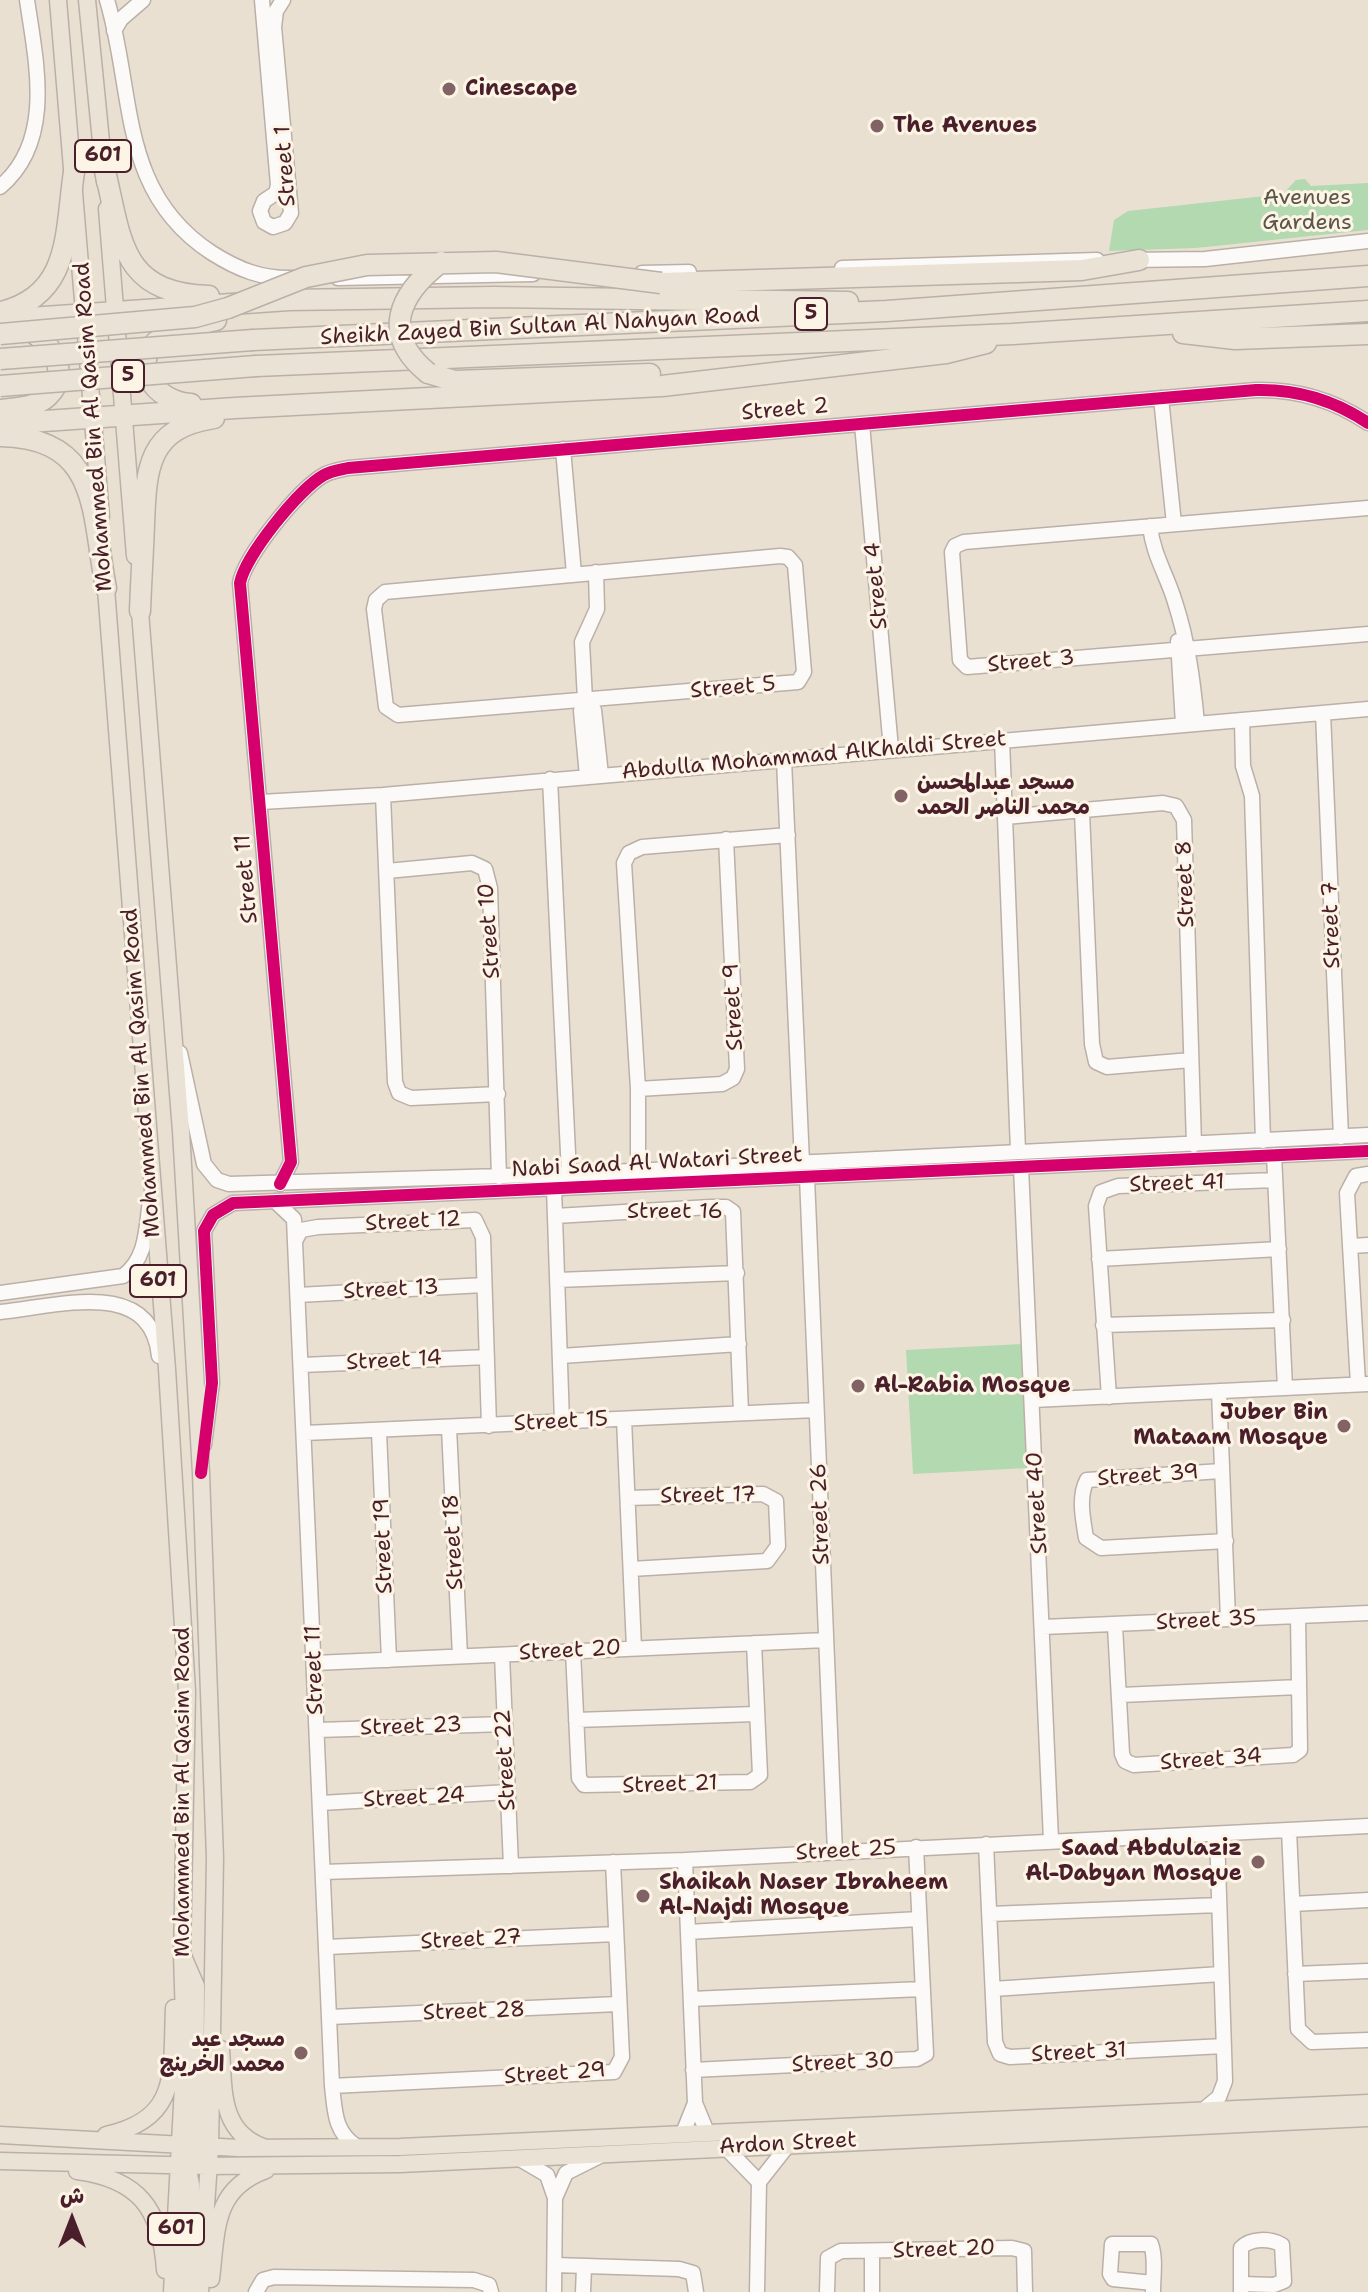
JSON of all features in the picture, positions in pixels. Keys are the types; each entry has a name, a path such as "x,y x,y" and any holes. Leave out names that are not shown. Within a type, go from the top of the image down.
{"highway":[{"path":"105,171 123,248 137,272 148,281 177,293 289,300"},
{"path":"0,312 38,296 57,271 74,172"},
{"path":"0,334 195,317 332,270 367,265 512,263 595,277 661,283 1082,270 1139,260"},
{"path":"441,262 413,286 401,311 402,339 408,352 428,373 455,381 655,374 854,362"},
{"name":"Sheikh Zayed Bin Sultan Al Nahyan Road","path":"0,359 253,340 887,311 1368,276"},
{"path":"0,321 289,300 494,297 827,300 887,311"},
{"path":"235,408 183,404 164,399 149,380 147,364 151,349 161,338 175,331 289,300"},
{"name":"Sheikh Zayed Bin Sultan Al Nahyan Road","path":"0,386 256,366 1013,334 1368,311"},
{"path":"0,321 18,325 45,338 57,363 55,384 49,395 37,403 0,410"},
{"path":"1151,327 1235,339 1368,334"},
{"path":"0,424 235,408 662,386 946,353 1013,334"},
{"path":"140,611 147,471 156,450 172,433 210,418 380,400"},
{"path":"0,436 41,440 68,454 77,465 86,485 106,588"}],"main road":[{"name":"Mohammed Bin Al Qasim Road","path":"87,0 105,171 172,1013 201,1473 215,1858 214,1970 195,2147 184,2166 172,2292"},
{"name":"Mohammed Bin Al Qasim Road","path":"56,4 74,172 94,418 181,1575 187,1691 182,1955 185,2050 195,2147 208,2166 200,2292"},
{"path":"187,1691 197,1683 205,1689 206,1823 215,1858"},
{"path":"85,2140 141,2125 165,2099 171,2077 176,1976 182,1955"},
{"path":"214,1970 226,2110 239,2134 269,2149"},
{"name":"Ardon Street","path":"986,2128 1202,2111 1368,2103"},
{"name":"Ardon Street","path":"0,2161 275,2166 683,2133 1368,2118"},
{"name":"Ardon Street","path":"432,2155 518,2158 726,2148 953,2128"},
{"name":"Ardon Street","path":"0,2135 195,2147 269,2149 356,2146 400,2156"},
{"path":"0,2161 107,2176 137,2194 154,2218 161,2238 165,2292"},
{"path":"184,2166 188,2292"},
{"path":"209,2292 223,2203 241,2182 275,2166"}],"street":[{"path":"0,187 18,164 35,112 25,0"},
{"path":"107,0 138,157 150,186 178,226 202,246 224,260 266,278 762,271 1034,260 1205,259 1368,241"},
{"path":"114,31 121,19 143,0"},
{"path":"253,0 262,6"},
{"name":"Street 1","path":"262,6 278,185 276,193 264,201 260,211 264,222 273,227 285,223 291,213 274,27 276,11 283,0"},
{"path":"0,179 18,164"},
{"name":"Street 2","path":"243,569 306,490 334,471 1256,390 1293,392 1335,404 1368,423"},
{"path":"1161,398 1174,524"},
{"name":"Street 4","path":"862,424 891,749"},
{"path":"563,449 574,574"},
{"name":"Street 3","path":"1368,508 957,544 952,556 960,660 969,668 1368,634"},
{"path":"1150,526 1155,559 1175,601 1190,724"},
{"name":"Street 5","path":"788,557 795,565 804,672 795,683 585,700 394,714 385,703 374,609 378,596 390,591 596,572 788,557"},
{"name":"Street 11","path":"243,569 240,597 261,802 291,1162"},
{"path":"594,776 594,710 585,700 582,642 598,605 596,572"},
{"name":"Abdulla Mohammad AlKhaldi Street","path":"261,802 383,795 1368,709"},
{"name":"Street 7","path":"1323,713 1341,1137"},
{"path":"1242,720 1243,766 1252,796 1263,1141"},
{"path":"1002,740 1018,1151"},
{"path":"784,760 802,1162"},
{"path":"550,779 569,1174"},
{"path":"383,795 395,1082 399,1093 411,1098 498,1094"},
{"name":"Street 8","path":"1005,817 1163,803 1176,806 1180,811 1184,820 1194,1145"},
{"path":"1082,812 1092,1044 1096,1062 1107,1067 1191,1060"},
{"path":"638,1171 638,1089 624,863 629,853 642,847 788,835"},
{"name":"Street 9","path":"638,1089 722,1084 733,1078 737,1069 726,839"},
{"name":"Street 10","path":"387,871 472,863 485,869 490,888 499,1177"},
{"name":"Nabi Saad Al Watari Street","path":"172,1013 199,1150 208,1172 229,1184 499,1177 802,1162 893,1165"},
{"name":"Nabi Saad Al Watari Street","path":"201,1473 212,1383 204,1231 220,1208 233,1203 807,1177 1018,1151 1368,1135"},
{"name":"Nabi Saad Al Watari Street","path":"927,1163 1021,1167 1368,1151"},
{"path":"1274,1155 1285,1388"},
{"path":"291,1162 315,1183 327,1190 294,1219 260,1193 291,1162"},
{"name":"Street 40","path":"1021,1167 1051,1840"},
{"path":"1033,1400 1363,1384 1362,1316 1351,1246 1347,1193 1356,1176 1368,1174"},
{"name":"Street 26","path":"807,1177 835,1852"},
{"name":"Street 41","path":"1109,1397 1096,1200 1101,1192 1110,1187 1275,1180"},
{"path":"554,1188 562,1422"},
{"path":"0,1293 123,1276 136,1263 142,1251 151,1197"},
{"name":"Street 16","path":"555,1216 726,1207 735,1220 741,1413"},
{"name":"Street 11","path":"294,1219 336,2121"},
{"name":"Street 12","path":"295,1241 301,1230 318,1227 475,1220 483,1237 489,1426"},
{"path":"1351,1246 1368,1245"},
{"path":"1099,1259 1279,1249"},
{"path":"558,1280 737,1273"},
{"path":"94,1282 100,1283 107,1292 106,1298 99,1302"},
{"name":"Street 13","path":"298,1295 484,1285"},
{"path":"0,1312 99,1302 138,1311 151,1325 158,1342 181,1575"},
{"path":"1103,1325 1283,1320"},
{"path":"561,1356 739,1344"},
{"name":"Street 14","path":"302,1365 487,1357"},
{"name":"Street 39","path":"1219,1391 1228,1619"},
{"name":"Street 15","path":"305,1433 816,1410"},
{"name":"Street 17","path":"624,1419 634,1648"},
{"name":"Street 18","path":"449,1428 460,1656"},
{"name":"Street 19","path":"379,1432 389,1660"},
{"name":"Street 39","path":"1221,1471 1087,1480 1082,1489 1083,1517 1086,1538 1101,1548 1226,1541"},
{"name":"Street 17","path":"628,1498 763,1494 776,1501 778,1546 767,1561 631,1569"},
{"name":"Street 35","path":"1043,1627 1368,1613"},
{"name":"Street 34","path":"1115,1626 1122,1754 1125,1761 1134,1765 1293,1755 1300,1750 1298,1616"},
{"name":"Street 20","path":"315,1663 826,1640"},
{"name":"Street 21","path":"573,1651 579,1778 584,1785 750,1782 760,1775 754,1643"},
{"name":"Street 22","path":"502,1655 511,1866"},
{"path":"1121,1695 1299,1687"},
{"path":"576,1720 756,1714"},
{"name":"Street 23","path":"318,1730 505,1724"},
{"name":"Street 24","path":"321,1803 508,1792"},
{"name":"Street 25","path":"323,1872 685,1860 1368,1826"},
{"path":"1289,1830 1298,2029 1305,2039 1312,2042 1368,2040"},
{"path":"1202,2111 1219,2097 1225,2081 1217,1834"},
{"name":"Street 31","path":"986,1844 995,2042 1000,2054 1010,2057 1224,2046"},
{"name":"Street 30","path":"693,2070 917,2059 926,2054 916,1847"},
{"path":"685,1860 695,2103 707,2132"},
{"name":"Street 29","path":"332,2086 614,2072 622,2057 613,1862"},
{"path":"1293,1904 1368,1900"},
{"path":"990,1914 1219,1905"},
{"path":"688,1932 919,1919"},
{"name":"Street 27","path":"327,1947 616,1934"},
{"path":"1295,1974 1368,1971"},
{"path":"993,1989 1221,1974"},
{"path":"691,1999 922,1989"},
{"name":"Street 28","path":"330,2017 618,2004"},
{"path":"1225,2081 1233,2097 1247,2109"},
{"path":"683,2133 695,2103"},
{"path":"336,2121 343,2136 356,2146"},
{"path":"320,2148 330,2136 336,2121"},
{"path":"757,2292 759,2182 789,2144"},
{"path":"726,2148 759,2182"},
{"path":"555,2198 566,2173 605,2154"},
{"path":"518,2158 547,2175 555,2198 554,2292"},
{"name":"Street 20","path":"827,2292 828,2258 841,2251 1012,2248 1024,2251 1025,2292"},
{"name":"Street 20","path":"872,2252 872,2292"},
{"path":"555,2265 679,2269 693,2273 696,2292"},
{"path":"583,2292 584,2268"},
{"path":"256,2292 263,2280 274,2277 350,2286 474,2280 489,2285 491,2292"}],"green space":[{"name":"Avenues Gardens","path":"1305,179 1311,186 1368,183 1368,230 1196,248 1109,251 1114,220 1128,211 1283,194 1296,180"},
{"path":"1022,1344 1028,1468 913,1474 906,1350"}],"cycle path":[{"path":"280,1184 291,1162 240,583 252,557 274,524 301,494 324,475 348,468 1256,390 1315,398 1342,408 1368,423"},
{"path":"201,1473 212,1383 204,1231 213,1215 233,1203 1368,1151"}],"place":[{"name":"Cinescape","path":"449,89"},
{"name":"The Avenues","path":"877,126"},
{"name":"مسجد عبدالمحسن محمد الناصر الحمد","path":"901,796"},
{"name":"Al-Rabia Mosque","path":"858,1386"},
{"name":"Juber Bin Mataam Mosque","path":"1344,1426"},
{"name":"Saad Abdulaziz Al-Dabyan Mosque","path":"1258,1862"},
{"name":"Shaikah Naser Ibraheem Al-Najdi Mosque","path":"643,1896"},
{"name":"مسجد عيد محمد الخرينج","path":"301,2053"}]}
